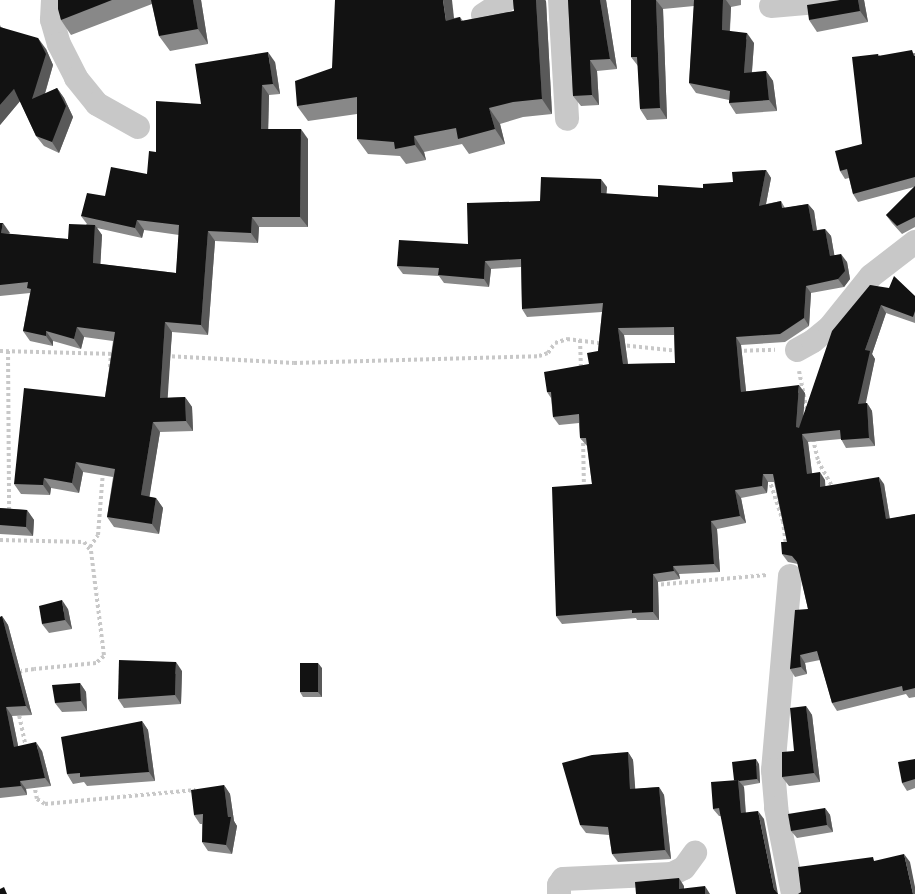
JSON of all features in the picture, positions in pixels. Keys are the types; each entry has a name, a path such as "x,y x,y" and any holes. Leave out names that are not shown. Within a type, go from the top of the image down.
{"street":[{"path":"53,0 52,20 59,44 76,78 97,104 138,127"},
{"path":"483,15 506,0"},
{"path":"560,0 567,119"},
{"path":"771,6 840,0"},
{"path":"798,361 813,341 830,327 870,276 913,243"},
{"path":"790,576 774,770 776,808 793,894"},
{"path":"559,894 559,885 563,879 672,874 684,868 694,853"}],"path":[{"path":"156,356 294,363 539,356 548,353 555,343 567,339 606,344"},
{"path":"580,340 581,375"},
{"path":"616,345 681,351"},
{"path":"0,351 122,354"},
{"path":"8,351 9,516"},
{"path":"734,351 798,361 809,420"},
{"path":"109,376 111,353"},
{"path":"811,430 815,461 836,493"},
{"path":"582,432 585,501"},
{"path":"16,679 21,671 96,663 104,657 90,547 98,535 103,466"},
{"path":"651,585 748,575 790,576 783,521 767,472"},
{"path":"9,528 9,540"},
{"path":"0,540 84,542 90,547"},
{"path":"17,704 28,757"},
{"path":"33,778 37,800 45,804 207,789"}],"building":[{"path":"58,0 112,0 61,20"},
{"path":"151,0 193,0 198,29 159,36"},
{"path":"335,0 443,0 446,21 460,17 461,21 514,11 513,0 536,0 542,99 513,102 489,108 495,129 458,139 456,128 414,136 415,145 395,149 394,142 357,139 357,97 297,106 295,81 332,68"},
{"path":"568,0 600,0 610,59 590,60 592,95 573,96"},
{"path":"631,0 656,0 660,108 640,109 637,57 631,57"},
{"path":"694,0 723,0 722,30 747,33 744,73 766,71 769,100 729,103 730,91 689,83"},
{"path":"858,0 860,11 809,20 807,5"},
{"path":"0,27 38,38 46,54 32,99 57,88 66,106 52,142 36,136 14,89 0,105"},
{"path":"912,50 915,56 915,177 853,194 847,169 840,171 835,151 862,144 852,57 878,54 878,56"},
{"path":"268,52 273,84 262,85 261,129 301,129 300,217 252,217 251,233 208,231 201,325 165,322 160,398 185,397 186,421 153,422 141,495 156,498 152,524 107,517 115,469 76,462 72,483 44,478 43,485 14,484 24,388 105,397 115,332 77,327 74,339 46,331 46,336 23,331 31,289 27,288 28,282 0,285 0,223 3,223 1,233 68,239 69,224 95,225 93,263 176,273 179,225 137,220 135,228 81,216 87,193 105,196 111,167 147,174 149,151 156,152 156,101 201,104 195,64"},
{"path":"766,170 759,206 781,201 782,208 808,204 813,231 825,229 830,256 841,254 845,271 838,279 806,286 804,318 780,334 736,337 741,392 799,385 796,427 799,428 832,331 870,285 889,288 894,276 915,296 913,317 881,305 865,350 870,351 858,404 867,403 869,438 841,440 840,430 802,434 807,474 820,472 820,487 879,477 886,519 915,514 915,688 903,691 902,686 832,703 817,651 800,655 801,667 790,669 795,610 808,609 797,562 792,556 782,554 781,542 787,542 773,474 763,474 762,486 735,490 740,516 711,521 714,564 673,566 674,571 653,574 653,612 632,613 632,610 556,616 552,487 592,484 586,438 580,438 579,414 553,417 551,392 547,392 544,372 589,364 587,353 598,351 603,303 522,309 521,259 485,261 484,279 438,275 439,268 397,266 399,240 468,244 467,203 540,201 541,177 601,179 601,193 658,197 658,185 703,188 703,184 733,182 732,172","holes":["674,327 675,363 623,364 618,328"]},
{"path":"915,186 915,217 897,226 886,215"},
{"path":"0,508 27,510 26,527 0,525"},
{"path":"62,600 65,620 42,624 39,606"},
{"path":"2,616 26,706 6,707 14,747 36,742 45,778 20,781 21,786 0,788 0,617"},
{"path":"119,660 176,662 175,695 118,699"},
{"path":"300,663 318,663 318,692 300,692"},
{"path":"80,683 81,701 55,703 52,685"},
{"path":"806,706 814,773 782,777 782,752 794,751 790,708"},
{"path":"142,721 149,772 80,777 80,773 67,774 61,737"},
{"path":"628,752 630,789 659,787 665,850 612,854 608,827 580,825 562,763 592,755"},
{"path":"756,759 757,779 734,780 732,762"},
{"path":"915,759 915,779 902,783 898,762"},
{"path":"738,780 741,813 758,811 774,889 778,894 736,894 719,808 713,809 711,782"},
{"path":"224,785 228,817 231,817 226,845 202,842 203,814 194,815 191,790"},
{"path":"825,808 827,825 791,831 788,814"},
{"path":"904,854 913,894 798,894 801,892 798,867 873,857 874,861"},
{"path":"679,878 679,889 705,886 705,894 636,894 635,882"},
{"path":"4,887 7,894 0,894 0,889"}]}
